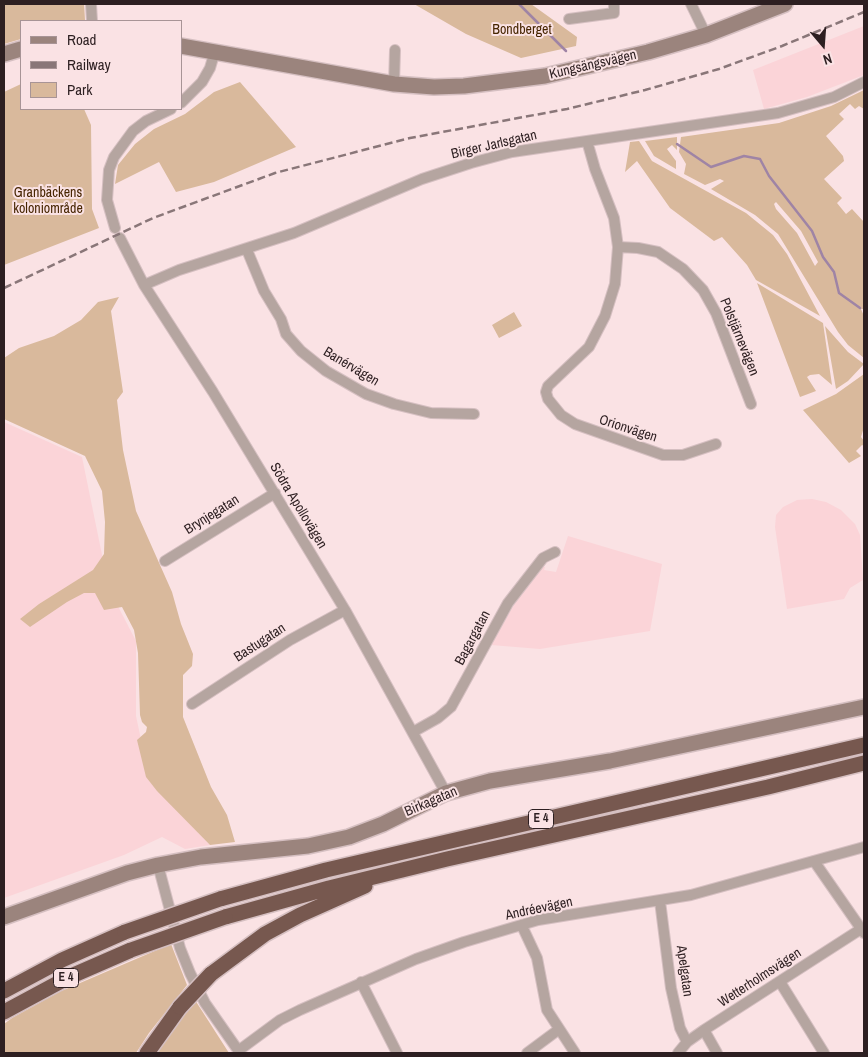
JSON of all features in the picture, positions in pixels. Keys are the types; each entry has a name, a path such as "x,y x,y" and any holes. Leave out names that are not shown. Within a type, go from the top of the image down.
{"highway":[{"name":"E 4","path":"4,991 62,960 125,932 220,900 335,868 864,746"},
{"name":"E 4","path":"4,1012 69,977 131,950 225,917 329,888 446,859 768,787 864,762"},
{"path":"147,1053 180,1007 211,974 265,934 366,886 446,859"}],"street":[{"path":"91,4 92,20"},
{"path":"569,19 614,13 614,4"},
{"path":"691,4 706,35"},
{"name":"Kungsängsvägen","path":"182,46 215,50 394,84 434,87 464,86 545,76 640,54 706,35 784,4"},
{"path":"4,54 20,49"},
{"path":"182,102 202,82 210,68 215,50"},
{"path":"394,84 395,50"},
{"name":"Birger Jarlsgatan","path":"144,285 179,270 247,250 327,221 422,179 471,162 512,152 778,114 834,97 864,82"},
{"name":"Södra Apollovägen","path":"169,110 146,121 132,131 114,156 109,170 107,200 117,233 144,285 345,610 446,793"},
{"path":"587,141 594,169 609,201 618,247"},
{"name":"Orionvägen","path":"618,247 615,284 605,316 589,346 548,386 546,392 548,399 557,411 576,424 663,455 683,455 716,444"},
{"name":"Polstjärnevägen","path":"618,247 658,252 684,270 703,290 716,313 751,404"},
{"name":"Banérvägen","path":"247,250 264,291 286,334 301,351 326,371 366,394 394,404 431,413 474,414"},
{"name":"Brynjegatan","path":"165,561 274,493"},
{"name":"Bagargatan","path":"413,732 438,718 451,707 508,603 543,558 555,552"},
{"name":"Bastugatan","path":"192,704 290,640 345,610"},
{"name":"Birkagatan","path":"4,917 127,873 158,865 187,859 308,846 349,837 383,824 446,793 496,779 613,760 864,707"},
{"name":"Andréevägen","path":"158,865 180,948 190,973 205,1004 239,1052 280,1020 361,982 464,942 538,920 660,902 707,891 864,847"},
{"path":"814,861 863,931"},
{"name":"Apelgatan","path":"660,902 671,988 680,1028 687,1042"},
{"path":"522,926 537,958 546,1010 575,1053"},
{"name":"Wetterholmsvägen","path":"678,1053 687,1042 704,1030 863,931"},
{"path":"361,982 397,1053"},
{"path":"780,982 824,1053"},
{"path":"527,1053 558,1030"},
{"path":"704,1030 717,1053"}],"shaded area":[{"path":"864,26 864,75 807,97 764,109 753,70"},
{"path":"4,422 82,457 109,589 136,641 136,716 150,782 210,845 185,849 162,837 124,855 4,898"},
{"path":"812,499 826,502 841,510 855,524 860,535 863,580 850,588 844,599 787,609 775,527 776,515 783,507 797,500"},
{"path":"568,536 662,564 650,631 540,649 491,645 520,594 542,566 545,567 544,570 556,572"}],"green space":[{"path":"4,4 84,4 85,20 20,20 20,39 4,44"},
{"name":"Bondberget","path":"414,4 531,4 577,37 576,46 521,58 466,34"},
{"path":"240,82 296,147 214,182 176,192 159,162 115,184 118,165 135,144 154,129 185,114 214,92"},
{"name":"Granbäckens koloniområde","path":"20,84 20,110 84,110 91,125 92,209 99,228 4,265 4,92"},
{"path":"864,90 864,109 859,106 855,109 850,104 839,114 844,119 826,136 843,156 844,161 824,179 842,198 837,203 846,214 852,209 864,222 864,309 861,309 864,316 864,358 848,345 838,332 778,234 755,215 711,189 724,181 720,179 705,185 684,174 686,164 679,152 681,137 779,123 831,106","holes":["776,202 801,231 818,262 815,266 797,233 776,209 774,204"]},
{"path":"677,137 677,150 672,145 667,149 676,161 676,169 654,156 645,141"},
{"path":"639,141 652,161 746,213 773,235 787,254 820,316 756,280 747,265 722,237 714,241 670,208 637,161 625,172 630,142"},
{"path":"757,283 823,323 832,385 819,374 810,375 807,377 816,391 800,397"},
{"path":"119,297 111,311 123,392 117,400 123,450 136,511 172,592 181,624 193,654 192,666 183,675 183,717 211,787 227,815 235,842 210,845 157,791 146,777 137,740 146,732 147,727 142,722 140,715 138,653 134,630 122,607 104,610 95,593 84,593 30,627 20,619 39,604 93,570 104,554 105,522 102,491 85,456 4,419 4,358 19,348 54,336 81,320 98,302"},
{"path":"514,312 522,326 499,338 492,325"},
{"path":"825,326 848,352 864,364 848,381 836,389"},
{"path":"864,374 864,427 861,437 864,441 864,446 862,445 856,451 861,456 849,463 803,410 836,394"},
{"path":"171,944 187,985 149,1033 136,1053 4,1053 4,1024 12,1018 59,992"},
{"path":"195,1000 229,1053 156,1053 178,1022"}],"waterway":[{"path":"519,4 566,51"},
{"path":"677,144 711,167 744,156 760,159 769,176 812,231 823,257 834,272 839,293 860,308"}],"railway":[{"path":"4,288 153,218 275,173 410,138 567,109 645,90 719,69 782,46 864,12"}]}
